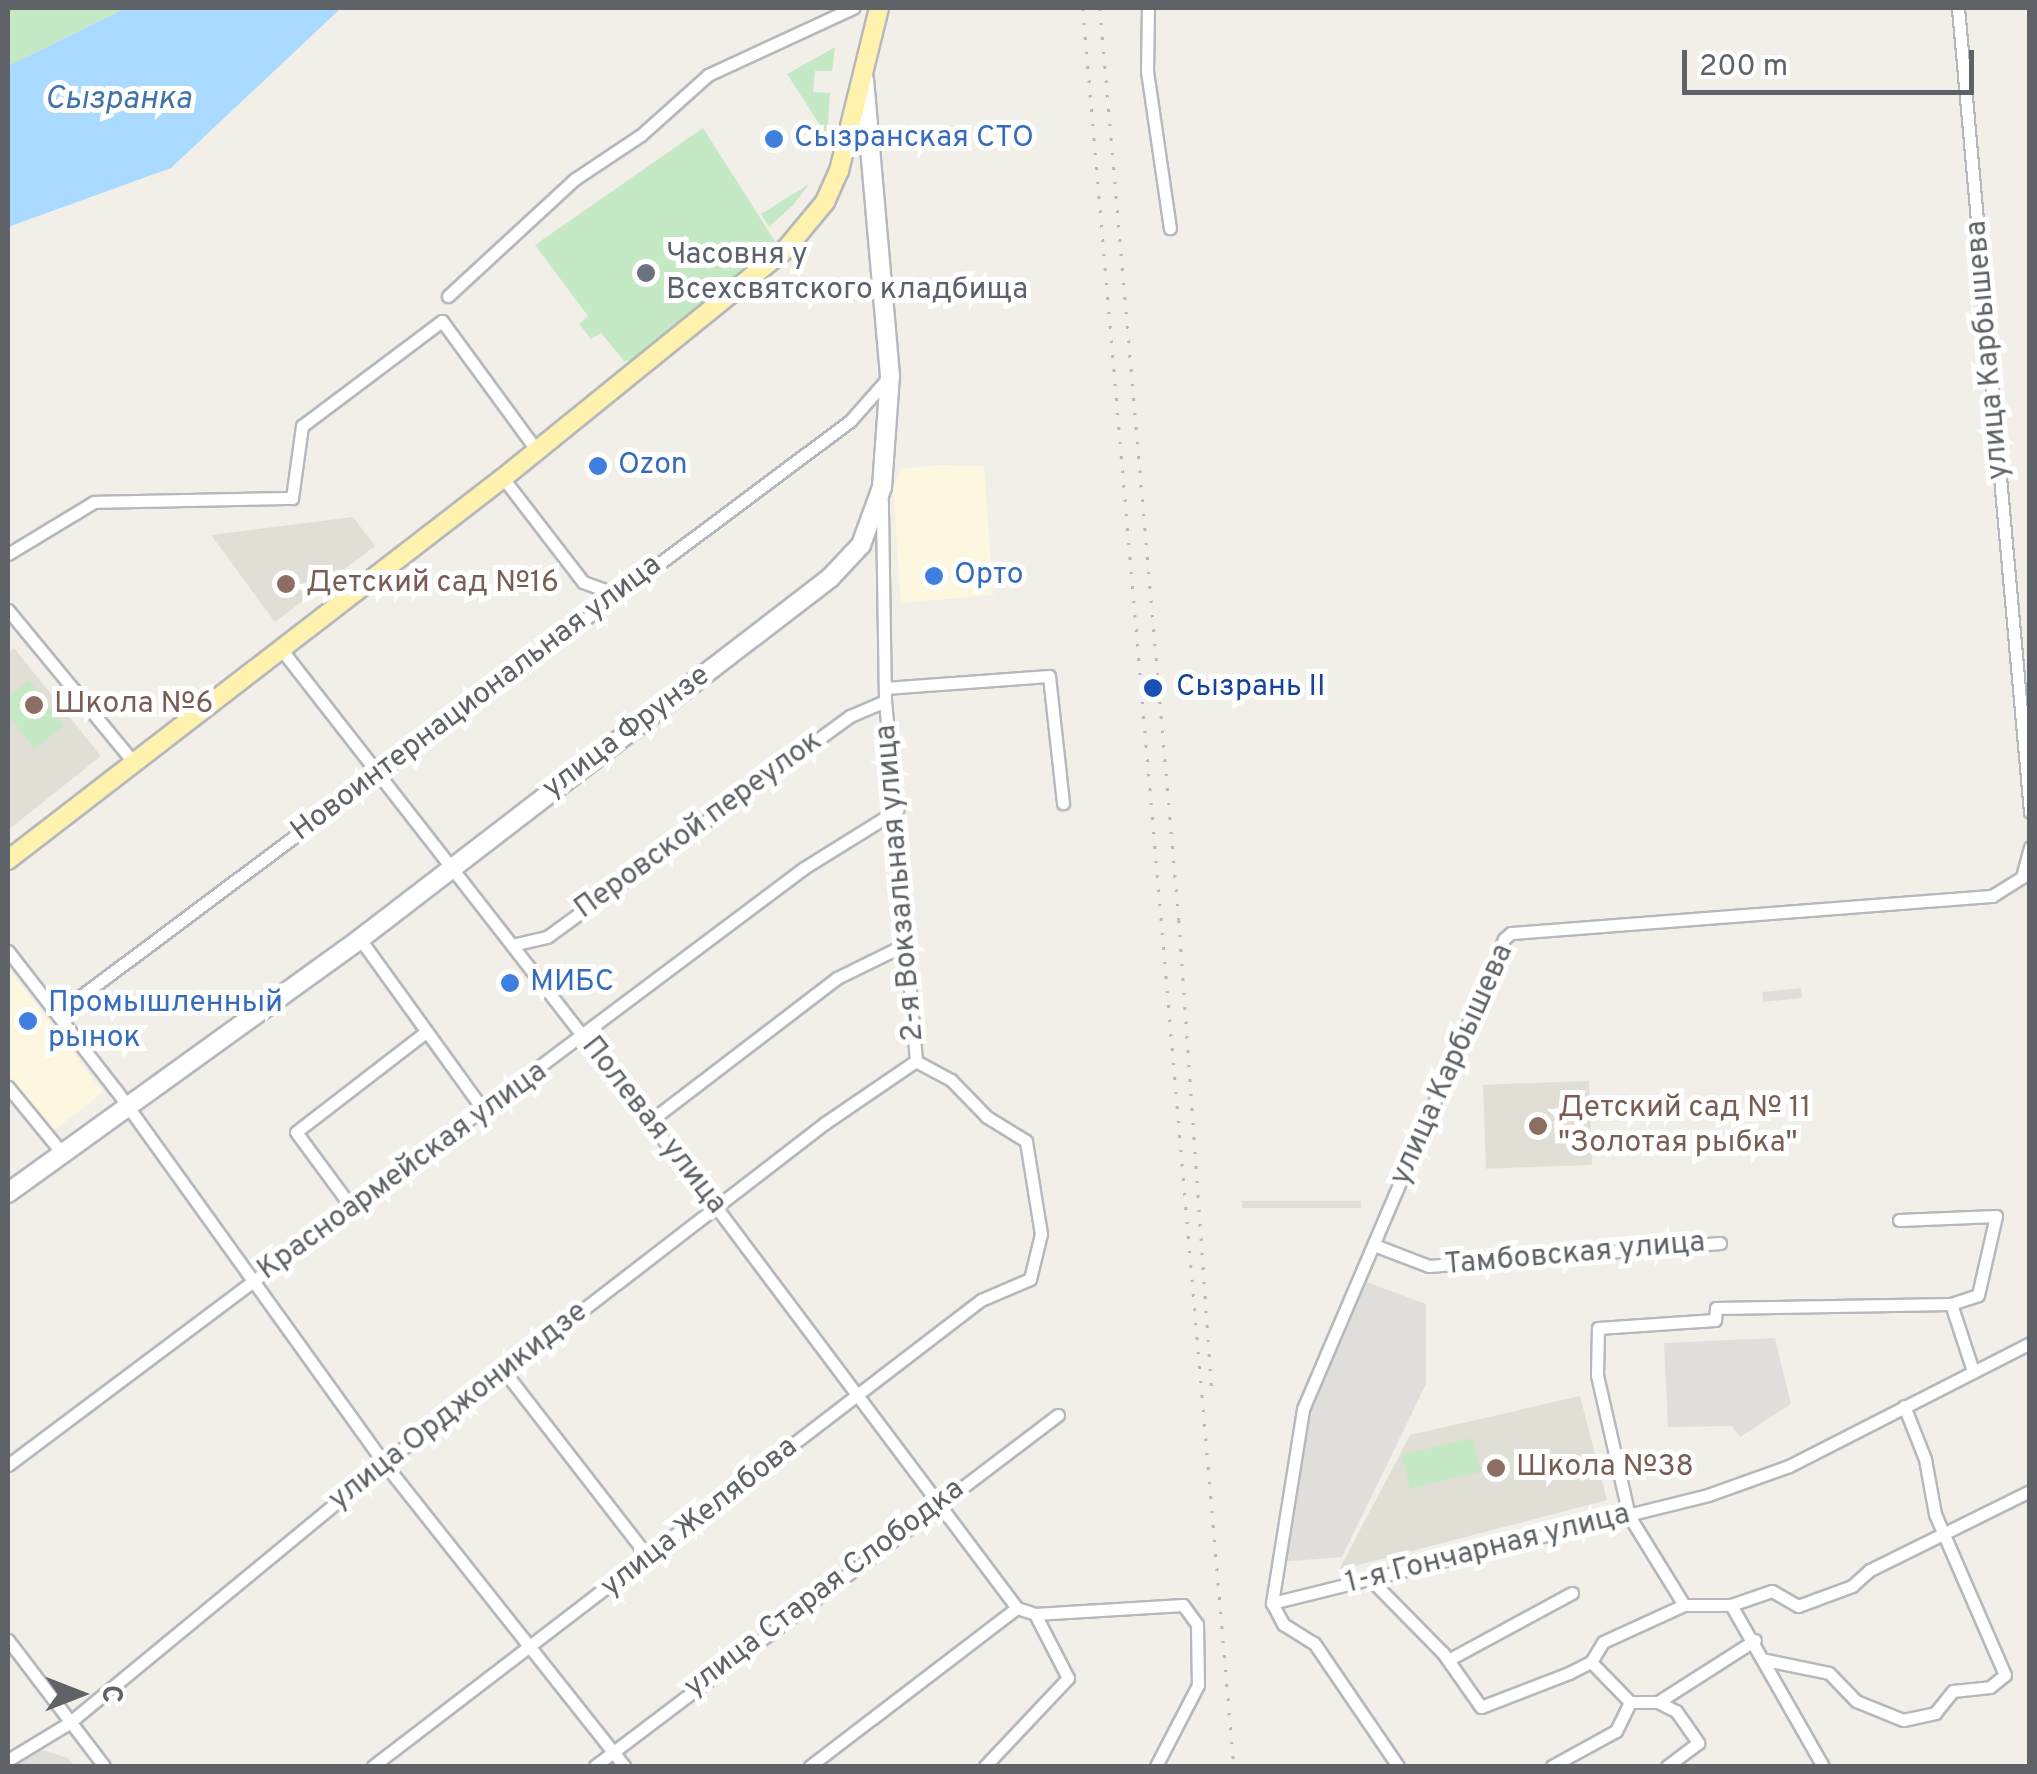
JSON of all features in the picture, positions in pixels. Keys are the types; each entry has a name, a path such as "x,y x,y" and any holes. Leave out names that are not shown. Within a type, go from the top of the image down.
{"main road":[{"path":"8,860 537,451 786,249 825,202 846,154 879,8"}],"street":[{"path":"448,296 575,179 642,136 708,75 853,8"},
{"path":"1148,8 1147,71 1170,228"},
{"name":"улица Карбышева","path":"1958,8 2030,812"},
{"name":"улица Фрунзе","path":"8,1193 360,939 847,564 873,522 882,487 890,376 864,80"},
{"path":"846,154 872,157"},
{"path":"8,554 94,502 292,498 302,426 442,321 537,451"},
{"name":"Новоинтернациональная улица","path":"57,1014 850,420 890,376"},
{"path":"502,478 584,582 616,594"},
{"name":"2-я Вокзальная улица","path":"882,487 886,694 916,1062 951,1080 987,1117 1026,1141 1041,1234 1030,1279"},
{"path":"8,610 134,763"},
{"name":"Полевая улица","path":"281,649 650,1121 1017,1608"},
{"path":"886,694 1049,676 1063,804"},
{"name":"Перовской переулок","path":"512,944 546,938 850,716 886,694"},
{"name":"Красноармейская улица","path":"8,1464 584,1038 804,868 897,810"},
{"name":"улица Карбышева","path":"1272,1603 1302,1410 1511,932 1992,896 2022,878 2030,847"},
{"path":"360,939 485,1112"},
{"path":"650,1121 836,978 904,945"},
{"path":"8,951 384,1463 528,1652 624,1766"},
{"path":"352,1208 296,1132 426,1032"},
{"name":"улица Орджоникидзе","path":"8,1760 69,1723 384,1463 716,1207 916,1062"},
{"path":"8,1086 62,1153"},
{"path":"1684,1605 1629,1516 1597,1376 1598,1328 1716,1320 1716,1308 1951,1304 1978,1295 1996,1216 1899,1220"},
{"name":"Тамбовская улица","path":"1374,1245 1429,1266 1720,1243"},
{"name":"улица Желябова","path":"374,1766 528,1652 980,1300 1030,1279"},
{"path":"1951,1304 1973,1372"},
{"name":"1-я Гончарная улица","path":"1272,1603 1629,1516 1789,1466 2030,1343"},
{"path":"504,1370 650,1558"},
{"path":"1766,1660 1829,1673 1856,1701 1903,1720 1935,1712 1953,1691 1990,1687 2005,1675 2002,1658 1947,1537 1904,1406"},
{"name":"улица Старая Слободка","path":"595,1766 1058,1415"},
{"path":"1370,1579 1448,1660 1482,1707 1591,1662 1602,1642 1684,1605 1731,1605 1772,1590 1798,1606 1947,1537 2030,1490"},
{"name":"1-я Гончарная улица","path":"1448,1660 1572,1593"},
{"path":"1272,1603 1283,1624 1314,1643 1398,1766"},
{"path":"810,1766 1017,1608 1035,1614 1183,1605 1197,1624 1198,1685 1156,1766"},
{"path":"1731,1605 1755,1640 1823,1766"},
{"path":"985,1766 1068,1678 1035,1614"},
{"path":"1658,1702 1755,1640"},
{"path":"8,1641 104,1766"},
{"path":"1591,1662 1630,1702 1658,1702 1676,1710 1698,1743 1667,1766"},
{"path":"1552,1766 1616,1731 1630,1702"}],"shaded area":[{"name":"Орто","path":"984,466 993,595 901,603 893,489 901,469"},
{"name":"Детский сад №16","path":"353,517 375,546 275,622 211,535"},
{"name":"Школа №6","path":"14,648 101,756 8,830 8,654"},
{"name":"Промышленный рынок","path":"8,968 103,1092 52,1132 8,1074"},
{"path":"1801,988 1802,998 1763,1002 1762,992"},
{"name":"Детский сад № 11 \"Золотая рыбка\"","path":"1589,1081 1592,1165 1486,1169 1483,1085"},
{"path":"1242,1201 1361,1201 1361,1208 1242,1208"},
{"path":"1367,1282 1426,1304 1426,1384 1342,1557 1280,1562 1300,1438"},
{"path":"1775,1338 1791,1404 1740,1437 1732,1426 1668,1427 1664,1343"},
{"name":"Школа №38","path":"1580,1396 1607,1500 1339,1570 1410,1435"},
{"path":"38,1749 68,1758 75,1766 15,1766"}],"green space":[{"path":"8,8 126,8 8,66"},
{"path":"835,47 832,71 815,71 813,92 830,93 827,136 787,74"},
{"path":"703,128 778,246 643,357 624,361 601,333 591,339 579,324 588,316 535,245"},
{"path":"809,184 794,204 769,227 761,214"},
{"path":"29,680 64,726 34,749 8,714 8,697"},
{"path":"1473,1438 1481,1472 1410,1489 1402,1454"}],"water":[{"name":"Сызранка","path":"126,8 341,8 171,168 8,227 8,66"}],"railway":[{"path":"1083,8 1234,1766"},
{"path":"1100,8 1179,920 1212,1388"}],"place":[{"name":"Сызранская СТО","path":"774,139"},
{"name":"Часовня у Всехсвятского кладбища","path":"646,273"},
{"name":"Ozon","path":"598,466"},
{"name":"Орто","path":"934,576"},
{"name":"Детский сад №16","path":"286,584"},
{"name":"Сызрань II","path":"1153,688"},
{"name":"Школа №6","path":"34,705"},
{"name":"МИБС","path":"510,983"},
{"name":"Промышленный рынок","path":"28,1021"},
{"name":"Детский сад № 11 \"Золотая рыбка\"","path":"1538,1126"},
{"name":"Школа №38","path":"1496,1468"}]}
